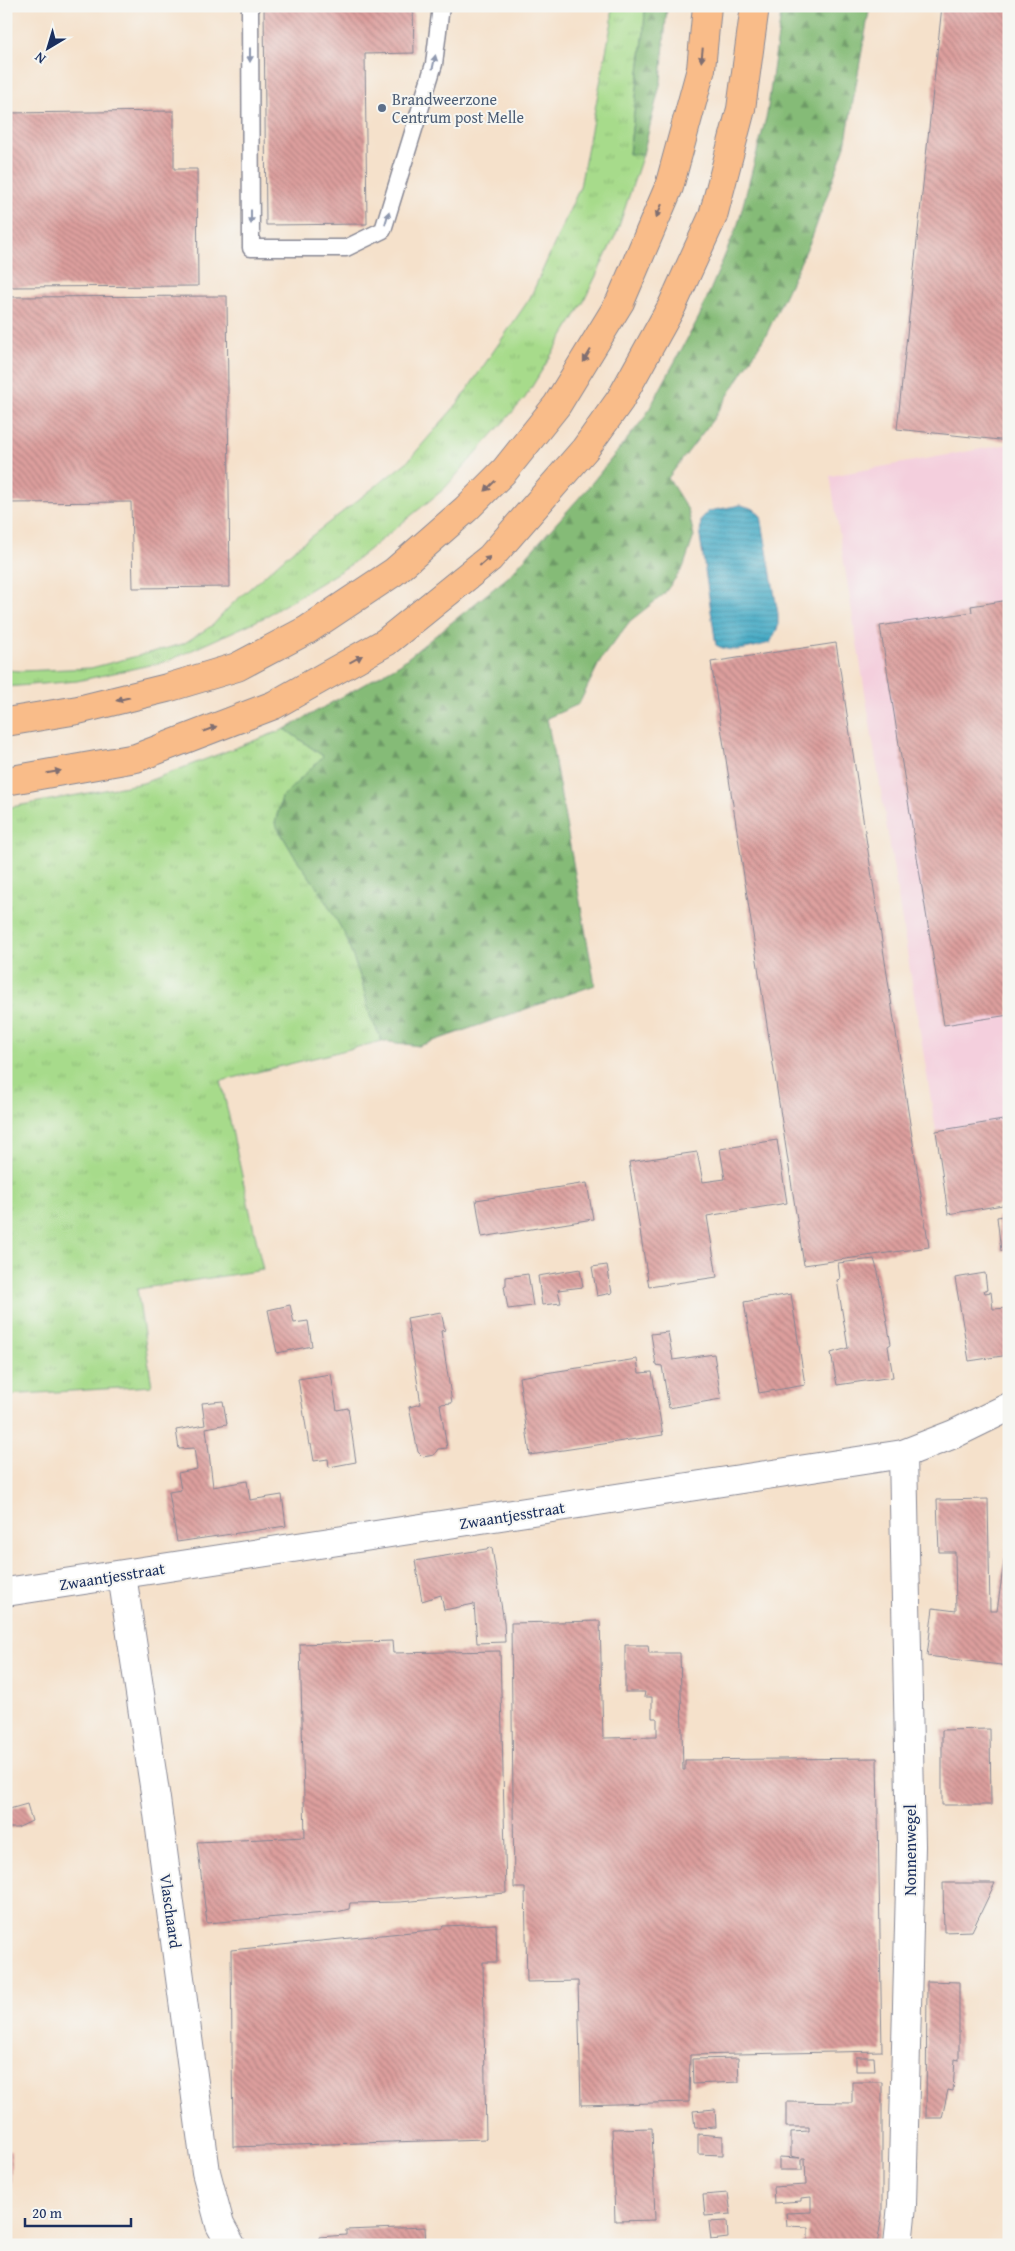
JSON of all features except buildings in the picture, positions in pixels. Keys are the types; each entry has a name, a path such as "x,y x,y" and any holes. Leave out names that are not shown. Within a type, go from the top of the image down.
{"highway":[{"path":"6,722 78,710 167,688 237,667 307,630 394,572 466,509 505,470 557,405 620,302 669,187 700,69 707,6"},
{"path":"6,781 136,758 274,705 386,642 490,558 585,449 620,400 672,306 713,216 741,109 755,6"},
{"path":"6,702 78,710"}],"street":[{"name":"Zwaantjesstraat","path":"6,1592 903,1454 954,1434 1009,1407"},
{"name":"Nonnenwegel","path":"898,2245 902,2205 911,1846 903,1454"},
{"name":"Vlaschaard","path":"122,1575 156,1799 206,2172 220,2225 231,2245"}],"lane":[{"path":"250,6 251,248 346,248 383,230 434,64 441,6"}],"shaded area":[{"path":"1009,444 1009,1119 936,1131 830,476"}],"green space":[{"path":"612,6 645,6 644,31 629,153 643,154 617,232 583,303 525,398 444,489 350,565 263,618 168,661 77,681 6,687 6,670 91,668 183,644 213,625 231,605 291,552 408,461 458,403 530,298 580,187 612,21"},
{"path":"645,6 667,6 661,81 643,154 629,154 644,31"},
{"path":"782,6 870,6 845,146 811,240 766,335 714,418 668,478 688,510 694,536 683,568 663,595 630,621 601,659 579,704 547,718 595,985 419,1046 382,1041 370,1016 362,982 345,935 321,893 293,854 275,823 282,797 323,756 285,729 400,664 508,577 587,489 645,417 699,317 738,224 767,114"},
{"path":"285,729 323,756 282,797 275,823 339,921 356,962 382,1041 221,1081 263,1270 137,1289 152,1386 6,1395 6,808 143,783"}],"water":[{"path":"741,505 754,509 761,516 778,614 778,627 770,643 736,650 716,645 700,536 701,519 709,511"}],"place":[{"name":"Brandweerzone Centrum post Melle","path":"382,108"}]}
